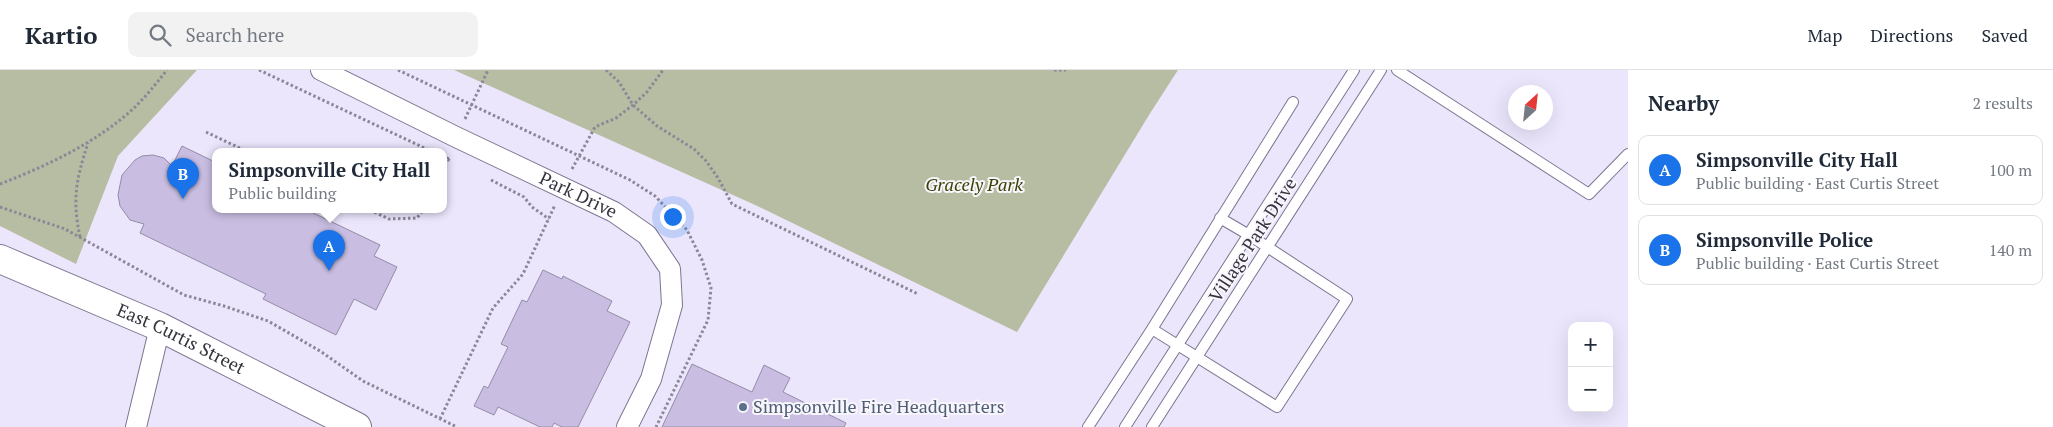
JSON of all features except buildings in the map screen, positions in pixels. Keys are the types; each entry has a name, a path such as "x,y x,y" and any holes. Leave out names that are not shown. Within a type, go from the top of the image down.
{"main road":[{"name":"East Curtis Street","path":"0,259 160,327 357,427"}],"street":[{"name":"Park Drive","path":"321,70 614,212 647,235 670,269 672,305 651,379 628,427"},
{"path":"136,427 160,327"}],"lane":[{"name":"Village Park Drive","path":"1125,427 1179,346 1354,70"},
{"name":"Village Park Drive","path":"1152,427 1381,70"},
{"path":"1397,70 1589,194 1628,154"},
{"path":"1088,427 1152,329 1292,102"},
{"path":"1152,329 1277,407 1347,299 1220,218"}],"path":[{"path":"0,184 23,175 88,143 126,116 167,70"},
{"path":"259,70 425,148"},
{"path":"462,124 488,70"},
{"path":"606,70 620,82 633,105 657,126 694,149 706,161 732,204 918,294"},
{"path":"570,174 578,155 595,127 616,118 633,105 647,92 663,70"},
{"path":"1054,70 1066,70"},
{"path":"206,132 240,148"},
{"path":"80,238 75,213 75,190 88,143"},
{"path":"447,159 455,163"},
{"path":"487,178 524,197 532,207 549,219"},
{"path":"440,419 493,308 523,274 558,200"},
{"path":"0,207 65,229 184,295 268,321 320,351 363,381 457,427"},
{"path":"376,213 389,219 417,218 421,213"}],"green space":[{"path":"0,70 197,70 118,156 76,264 0,226"},
{"name":"Gracely Park","path":"454,70 1178,70 1017,332 753,204"}],"place":[{"name":"Simpsonville Police","path":"183,199"},
{"name":"Simpsonville City Hall","path":"329,271"},
{"name":"Simpsonville Fire Headquarters","path":"743,407"}]}
